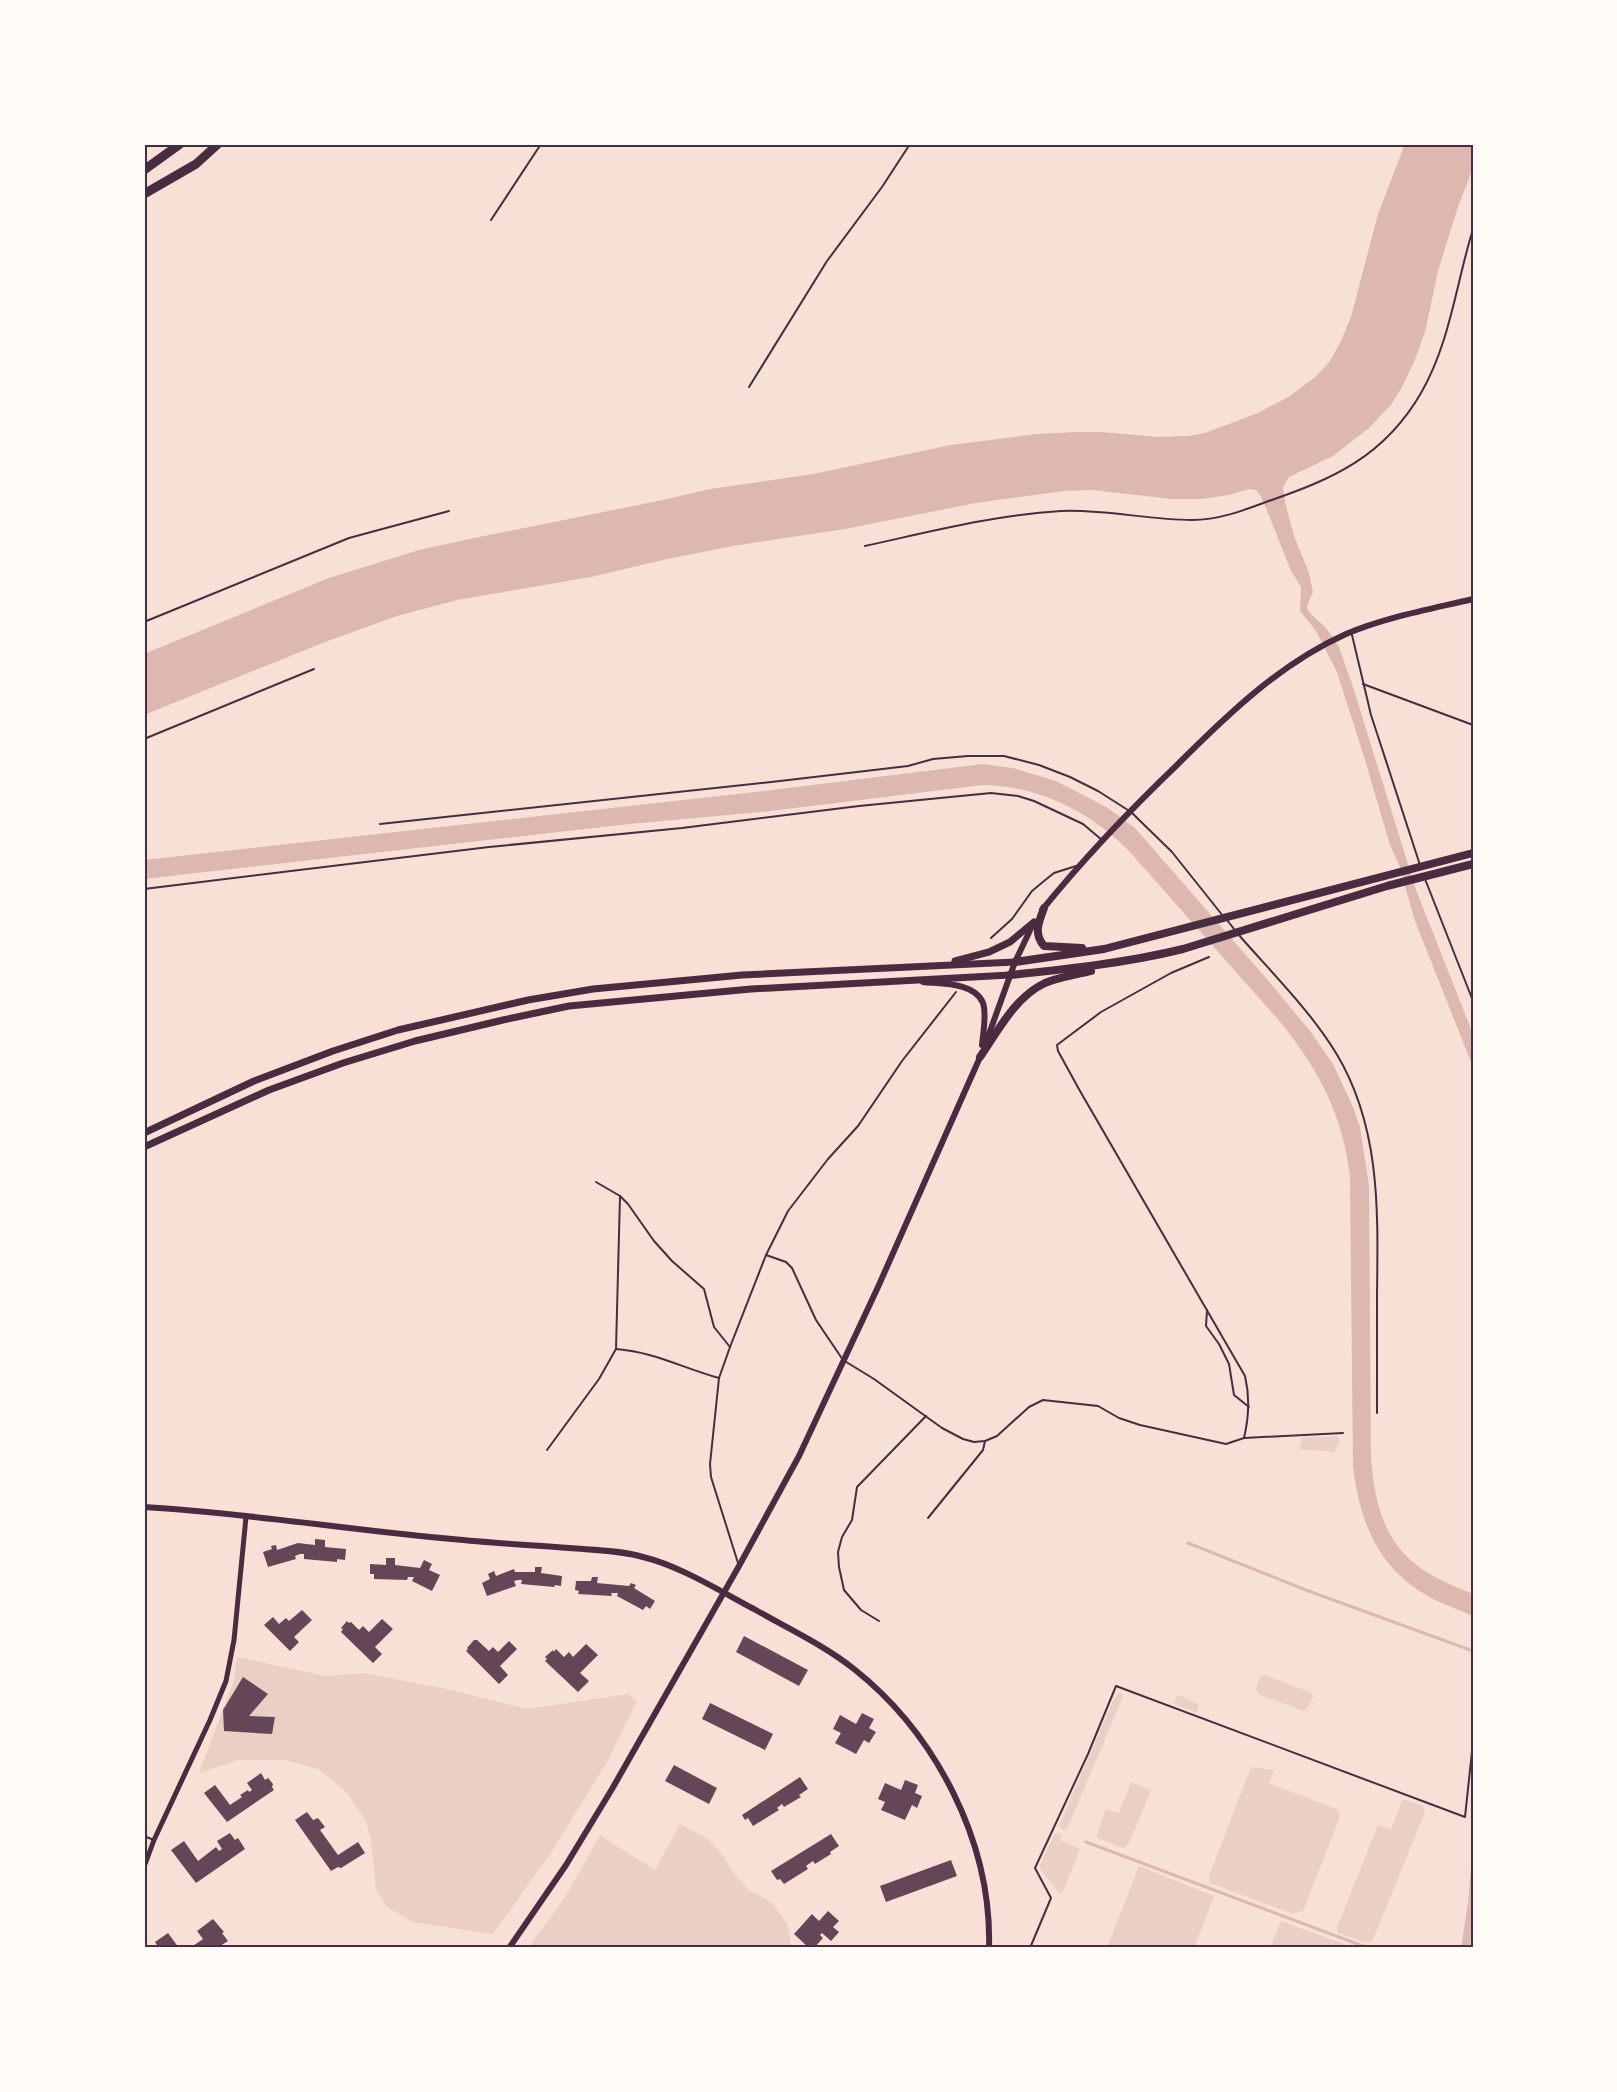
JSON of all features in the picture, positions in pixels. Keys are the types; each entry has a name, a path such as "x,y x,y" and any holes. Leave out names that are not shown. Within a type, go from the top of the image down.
{"highway":[{"path":"144,170 180,144"},
{"path":"144,194 195,164 218,144"},
{"path":"1015,962 1104,949 1473,853"},
{"path":"980,1057 1016,1006 1031,991 1046,983 1183,949 1387,886 1473,864"},
{"path":"1044,908 1037,932 1044,946 1104,949"},
{"path":"1010,975 1079,968 1149,957"}],"main road":[{"path":"941,965 989,952 1010,942 1034,922"},
{"path":"144,1133 254,1081 333,1051 398,1030 528,1000 593,989 710,978 1015,962"},
{"path":"144,1147 269,1090 344,1063 415,1041 569,1006 751,989 1010,975"}],"street":[{"path":"509,1948 566,1865 612,1790 799,1456 911,1214 980,1057 1015,962 1034,922 1044,908 1104,838 1225,717 1258,690 1313,651 1351,632 1473,599"},
{"path":"910,982 964,987 977,994 983,1003 984,1012 980,1057"},
{"path":"144,1507 453,1539 628,1554 665,1564 723,1593 790,1629 846,1663 883,1696 918,1735 941,1770 971,1838 987,1901 988,1948"},
{"path":"144,1867 226,1681 234,1640 246,1517"}],"lane":[{"path":"491,220 541,144"},
{"path":"749,387 827,261 882,187 910,144"},
{"path":"865,546 994,519 1063,511 1113,512 1190,520 1214,518 1243,511 1339,473 1370,453 1398,425 1420,394 1442,348 1473,229"},
{"path":"144,622 349,538 449,511"},
{"path":"1351,632 1363,684 1418,860 1473,1001"},
{"path":"144,739 314,669"},
{"path":"1363,684 1473,725"},
{"path":"380,824 780,781 908,766 933,759 968,756 1004,756 1040,765 1092,788 1129,813 1172,852 1313,1021 1337,1054 1358,1101 1373,1152 1377,1196 1377,1413"},
{"path":"144,889 991,793 1018,796 1043,805 1083,824 1104,838"},
{"path":"991,938 1012,919 1032,891 1053,873 1079,865"},
{"path":"1209,957 1171,973 1101,1012 1057,1045 1080,1091 1245,1376 1249,1407 1244,1438"},
{"path":"739,1566 711,1477 711,1446 719,1378 730,1347 766,1256 788,1211 858,1126 902,1061 956,992"},
{"path":"596,1182 628,1203 654,1241 672,1261 704,1288 714,1327 730,1347"},
{"path":"547,1450 599,1379 616,1349 620,1196"},
{"path":"766,1256 786,1262 792,1268 816,1320 843,1360 956,1436 974,1442 998,1436 1029,1407 1043,1400 1098,1406 1119,1418 1140,1425 1226,1443 1244,1438 1343,1433"},
{"path":"1207,1310 1206,1326 1219,1344 1229,1364 1234,1395 1249,1407"},
{"path":"616,1349 655,1355 677,1366 719,1378"},
{"path":"879,1621 861,1610 844,1590 839,1567 840,1545 852,1520 857,1487 861,1480 926,1416"},
{"path":"928,1518 982,1450 985,1441"},
{"path":"1030,1948 1051,1898 1035,1869 1088,1754 1116,1686 1465,1817 1473,1742"},
{"path":"144,1836 154,1840"}],"shaded area":[{"path":"1405,144 1473,144 1473,168 1438,271 1425,332 1414,362 1391,405 1369,428 1333,456 1289,477 1283,487 1294,536 1309,573 1313,592 1307,606 1308,611 1327,629 1339,647 1416,890 1473,1034 1473,1067 1415,921 1337,672 1316,631 1300,611 1301,587 1291,571 1266,508 1256,490 1249,489 1202,499 1171,499 1092,490 1064,491 976,503 845,529 733,546 591,577 457,600 397,616 325,642 144,715 144,654 329,578 419,550 710,489 813,474 951,445 1037,434 1076,432 1158,437 1188,436 1205,433 1258,413 1290,396 1315,377 1330,361 1340,343 1351,317 1378,214"},
{"path":"983,764 1013,768 1056,781 1108,808 1135,828 1266,978 1310,1031 1333,1064 1360,1127 1369,1186 1371,1457 1376,1495 1387,1529 1407,1557 1421,1569 1473,1594 1473,1616 1426,1595 1395,1570 1374,1541 1360,1506 1353,1467 1350,1176 1341,1133 1327,1095 1308,1060 1282,1024 1129,851 1098,824 1081,813 1024,790 983,785 761,812 630,824 144,879 144,860 764,791"},
{"path":"1337,1436 1340,1440 1334,1452 1299,1449 1302,1438"},
{"path":"237,1657 326,1676 363,1673 442,1688 527,1709 628,1694 637,1701 607,1762 551,1853 493,1934 412,1922 387,1907 376,1889 371,1840 366,1821 348,1794 320,1770 286,1760 238,1760 199,1773 234,1680"},
{"path":"1265,1675 1310,1692 1313,1697 1307,1709 1303,1711 1258,1694 1256,1689 1260,1677"},
{"path":"1119,1693 1122,1693 1123,1697 1067,1829 1063,1830 1059,1826 1113,1701"},
{"path":"1180,1695 1199,1705 1197,1713 1174,1704 1177,1696"},
{"path":"1251,1767 1274,1770 1269,1783 1338,1811 1340,1817 1303,1911 1293,1914 1210,1883 1209,1876"},
{"path":"1131,1782 1151,1790 1129,1844 1123,1848 1098,1838 1097,1834 1106,1809 1119,1813"},
{"path":"1406,1800 1423,1806 1425,1812 1372,1942 1366,1943 1338,1933 1337,1927 1378,1825 1391,1830 1402,1801"},
{"path":"680,1824 708,1839 749,1890 772,1903 788,1925 791,1948 528,1948 565,1897 600,1835 655,1870"},
{"path":"1056,1833 1062,1835 1060,1840 1080,1849 1062,1894 1040,1869"},
{"path":"1473,1842 1473,1918 1470,1948 1461,1948 1468,1903"},
{"path":"1139,1866 1214,1896 1194,1948 1107,1948"},
{"path":"1281,1921 1355,1948 1270,1948"}],"building":[{"path":"315,1539 325,1540 325,1547 346,1549 345,1560 337,1559 337,1562 304,1559 304,1554 300,1554 295,1556 296,1559 268,1567 263,1552 272,1549 271,1546 276,1545 277,1550 298,1543 315,1545"},
{"path":"386,1558 395,1558 395,1565 420,1568 424,1560 432,1564 429,1570 440,1575 432,1591 412,1581 414,1577 408,1577 407,1580 374,1579 374,1574 370,1574 370,1564 386,1565"},
{"path":"535,1567 542,1567 541,1573 562,1576 561,1586 521,1584 522,1580 518,1580 514,1581 516,1586 487,1596 482,1583 490,1579 488,1574 494,1571 496,1576 514,1569 515,1572 535,1572"},
{"path":"592,1577 598,1577 597,1583 629,1586 631,1583 636,1585 634,1588 655,1601 650,1609 646,1606 643,1610 617,1596 618,1593 611,1593 612,1596 578,1594 579,1591 575,1590 576,1581 591,1581"},
{"path":"302,1610 312,1620 294,1637 299,1642 290,1651 264,1625 273,1617 279,1624 286,1618 289,1621"},
{"path":"382,1619 393,1629 375,1647 382,1654 373,1663 341,1632 343,1629 341,1628 347,1621 359,1630 363,1626 369,1632"},
{"path":"744,1636 808,1670 799,1686 736,1652"},
{"path":"474,1640 489,1651 493,1647 498,1652 509,1641 517,1649 500,1666 508,1675 499,1684 466,1651"},
{"path":"586,1644 598,1655 580,1673 589,1681 578,1692 545,1661 547,1659 545,1657 556,1649 564,1657 569,1652 573,1657"},
{"path":"243,1677 268,1694 249,1716 275,1717 272,1734 224,1731 223,1710"},
{"path":"710,1703 773,1734 765,1750 702,1719"},
{"path":"862,1713 874,1719 869,1728 876,1732 869,1743 864,1740 856,1754 835,1743 841,1733 833,1729 840,1715 856,1724"},
{"path":"674,1765 717,1788 709,1804 665,1781"},
{"path":"261,1773 265,1780 268,1778 273,1784 274,1790 227,1822 204,1793 215,1785 230,1805 242,1797 240,1795 252,1790 247,1783"},
{"path":"800,1777 808,1789 799,1795 801,1797 784,1807 782,1804 777,1808 779,1810 753,1826 748,1818 745,1820 742,1815"},
{"path":"905,1780 918,1785 915,1793 922,1796 917,1808 912,1805 905,1820 881,1810 885,1802 878,1799 885,1783 901,1790"},
{"path":"307,1812 313,1820 318,1818 325,1827 320,1830 338,1855 358,1842 365,1853 341,1868 338,1867 331,1871 295,1820"},
{"path":"230,1833 235,1840 238,1838 245,1849 196,1883 171,1850 184,1841 198,1861 216,1847 219,1851 222,1849 217,1841"},
{"path":"831,1834 839,1846 830,1852 831,1854 815,1864 813,1861 806,1866 808,1869 784,1884 780,1879 777,1880 771,1871"},
{"path":"951,1860 957,1876 886,1902 880,1886"},
{"path":"828,1911 839,1921 833,1927 839,1932 831,1941 822,1933 820,1935 823,1938 814,1948 809,1948 794,1934 812,1914 819,1921"},
{"path":"213,1919 228,1941 217,1948 190,1948 203,1939 197,1931"},
{"path":"168,1933 179,1948 159,1948 155,1942"}],"waterway":[{"path":"1188,1543 1306,1590 1473,1651"},
{"path":"1086,1842 1368,1948"}]}
